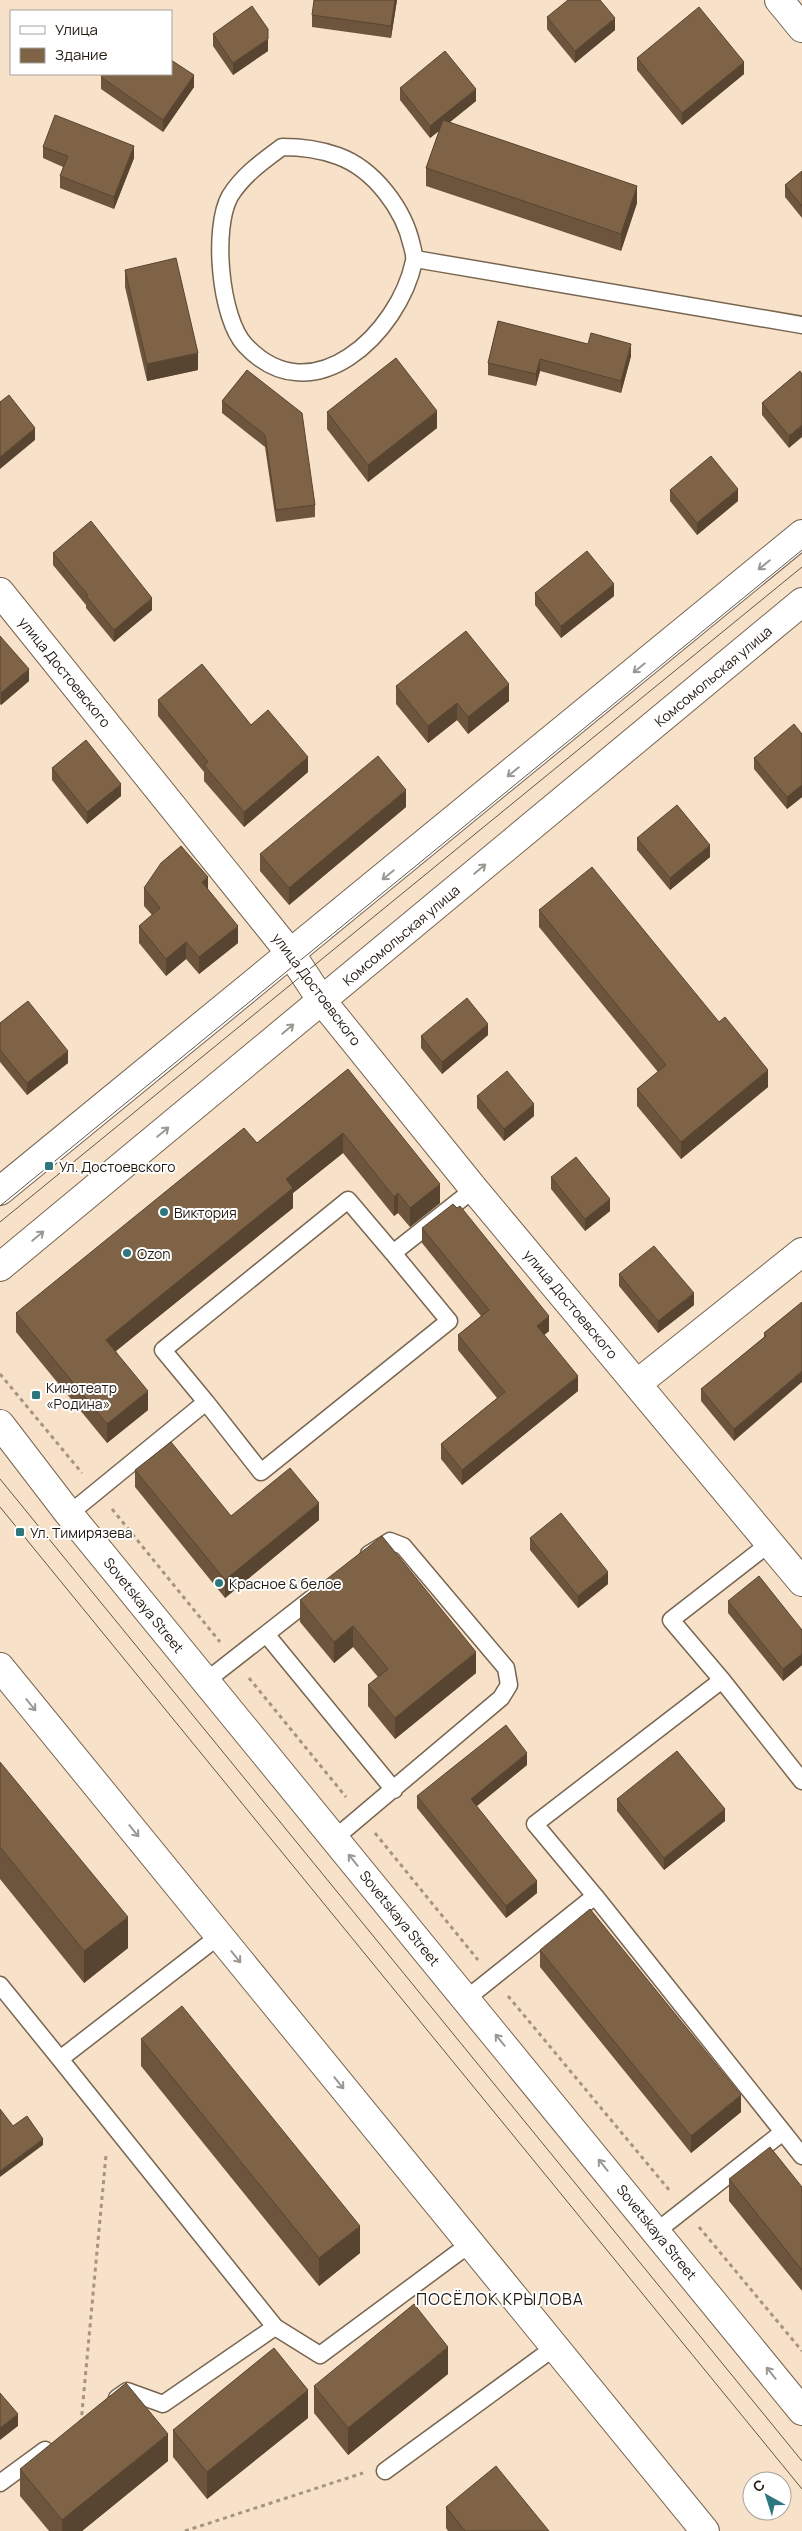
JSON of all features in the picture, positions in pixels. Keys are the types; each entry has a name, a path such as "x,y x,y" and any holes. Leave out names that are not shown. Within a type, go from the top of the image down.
{"main road":[{"path":"780,0 802,28"},
{"path":"0,1191 292,954 802,534"},
{"name":"улица Достоевского","path":"0,592 292,954 322,1001 474,1189 638,1383 802,1582"},
{"name":"Комсомольская улица","path":"0,1267 802,602"},
{"path":"638,1383 802,1252"},
{"name":"Sovetskaya Street","path":"0,1424 69,1514 802,2411"},
{"path":"0,1667 705,2531"}],"lane":[{"path":"282,147 307,147 340,156 366,173 387,194 408,226 415,259 401,297 381,328 353,356 326,370 294,373 270,364 245,345 231,323 221,274 220,238 230,197 256,165 282,147"},
{"path":"415,259 802,325"},
{"path":"393,1253 474,1189"},
{"path":"348,1200 449,1321 261,1472 206,1402 163,1350 348,1200"},
{"path":"69,1514 206,1402"},
{"path":"334,1838 362,1817 501,1698 509,1685 506,1668 403,1546 390,1541 377,1548 354,1566"},
{"path":"770,1543 671,1620 722,1680 802,1781"},
{"path":"206,1681 331,1584"},
{"path":"266,1634 394,1790"},
{"path":"722,1680 535,1824 595,1896 802,2156"},
{"path":"466,1999 595,1896"},
{"path":"60,2059 219,1936"},
{"path":"0,1984 275,2327 320,2355 471,2243"},
{"path":"656,2231 783,2132"},
{"path":"104,2407 126,2391 163,2404 275,2327"},
{"path":"386,2471 555,2347"},
{"path":"0,2482 81,2424"}],"path":[{"path":"0,1374 492,1977 802,2352"},
{"path":"81,2424 109,2120"},
{"path":"185,2531 365,2473 386,2471"}],"building":[{"path":"314,0 395,0 391,26 312,15"},
{"path":"568,0 600,0 615,18 575,51 547,17"},
{"path":"252,6 268,29 268,39 233,63 213,34"},
{"path":"699,7 744,62 682,113 637,58"},
{"path":"445,51 476,89 430,126 400,88"},
{"path":"172,61 194,75 163,120 101,77 102,75 172,75"},
{"path":"55,115 134,146 114,197 60,176 68,156 43,147"},
{"path":"443,120 637,186 621,234 426,168"},
{"path":"802,171 802,206 785,185"},
{"path":"176,258 198,353 147,364 125,270"},
{"path":"498,321 588,344 591,333 631,344 621,381 540,359 536,374 488,363"},
{"path":"396,358 437,411 368,465 327,412"},
{"path":"247,370 302,413 315,505 276,510 265,435 222,401"},
{"path":"800,371 802,374 802,425 789,436 762,403"},
{"path":"9,395 35,428 0,457 0,402"},
{"path":"711,456 738,489 697,523 670,490"},
{"path":"91,521 152,598 114,630 53,553"},
{"path":"587,551 614,584 561,626 535,593"},
{"path":"466,631 509,684 468,717 457,703 428,726 396,686"},
{"path":"0,636 29,669 1,693 0,692"},
{"path":"202,664 251,725 268,710 308,757 244,812 204,765 208,762 158,700"},
{"path":"794,724 802,734 802,785 787,797 754,758"},
{"path":"86,740 121,784 87,812 52,768"},
{"path":"378,756 406,790 289,888 260,854"},
{"path":"677,805 710,845 670,878 637,838"},
{"path":"181,846 208,877 202,882 238,926 199,957 186,942 166,959 139,926 160,908 144,888 161,863"},
{"path":"592,867 719,1022 725,1017 768,1070 681,1142 637,1089 666,1065 539,910"},
{"path":"467,998 488,1024 442,1062 421,1036"},
{"path":"28,1001 68,1051 27,1083 0,1050 0,1023"},
{"path":"348,1069 440,1184 410,1208 398,1193 394,1197 343,1133 286,1179 293,1188 106,1340 148,1391 107,1424 16,1313 244,1128 257,1143"},
{"path":"507,1071 534,1104 504,1129 477,1096"},
{"path":"576,1157 610,1199 585,1219 551,1177"},
{"path":"453,1204 457,1208 460,1206 549,1316 537,1326 578,1376 462,1470 441,1444 505,1392 458,1335 489,1310 422,1228"},
{"path":"654,1246 694,1293 658,1321 619,1274"},
{"path":"802,1302 802,1371 734,1429 701,1389 766,1336 764,1333"},
{"path":"171,1442 231,1516 290,1468 319,1503 225,1580 135,1470"},
{"path":"561,1513 608,1572 578,1596 530,1538"},
{"path":"382,1536 476,1652 395,1718 368,1685 388,1669 353,1626 334,1642 300,1600"},
{"path":"759,1576 802,1630 802,1654 783,1669 728,1601"},
{"path":"506,1725 527,1753 471,1799 537,1881 506,1906 417,1796"},
{"path":"677,1751 725,1809 664,1858 617,1799"},
{"path":"0,1762 128,1917 84,1951 0,1847"},
{"path":"590,1909 741,2095 691,2136 540,1950"},
{"path":"182,2006 360,2226 319,2258 141,2039"},
{"path":"0,2109 13,2126 27,2116 43,2139 0,2171"},
{"path":"770,2147 802,2187 802,2270 729,2179"},
{"path":"414,2304 448,2347 348,2428 314,2386"},
{"path":"274,2348 308,2390 207,2472 173,2430"},
{"path":"126,2383 168,2434 62,2520 20,2469"},
{"path":"0,2393 18,2414 0,2428"},
{"path":"496,2466 549,2531 465,2531 446,2507"}],"tram line":[{"path":"0,1206 802,550"},
{"path":"0,1222 802,567"},
{"path":"0,1479 802,2461"},
{"path":"0,1507 802,2489"}],"place":[{"name":"Ул. Достоевского","path":"49,1166"},
{"name":"Виктория","path":"164,1212"},
{"name":"Ozon","path":"127,1253"},
{"name":"Кинотеатр «Родина»","path":"36,1395"},
{"name":"Ул. Тимирязева","path":"20,1532"},
{"name":"Красное & белое","path":"219,1583"}],"district":[{"name":"ПОСЁЛОК КРЫЛОВА","path":"500,2299"}]}
